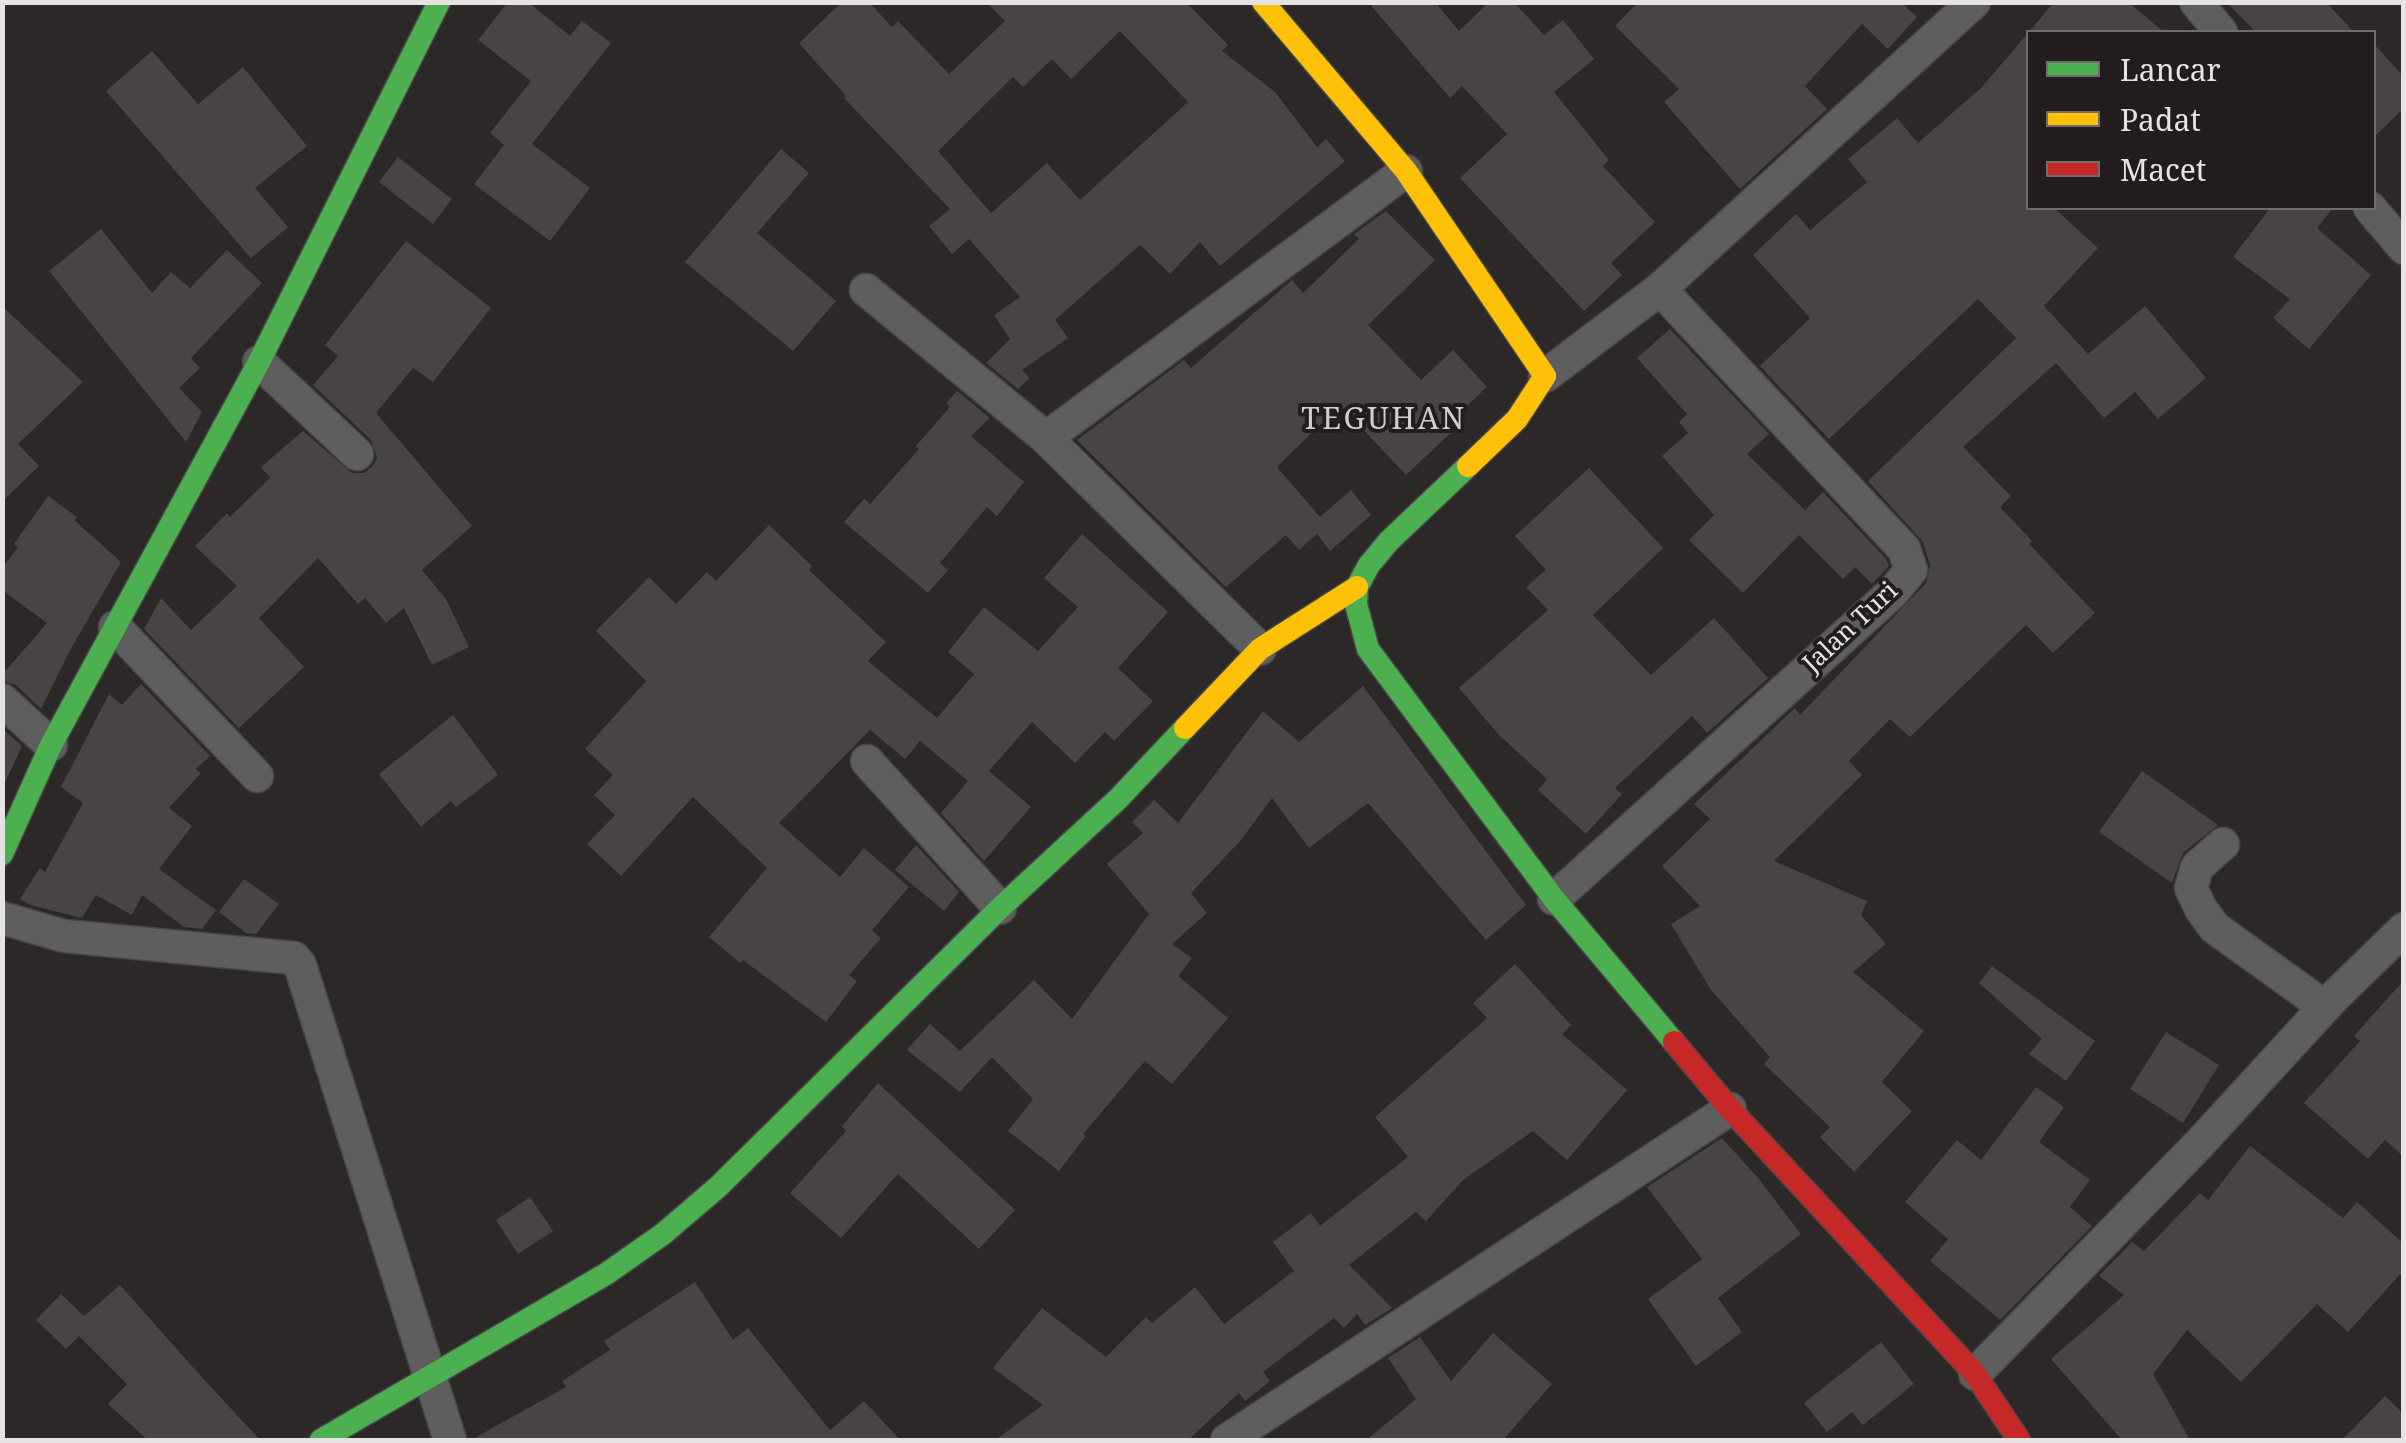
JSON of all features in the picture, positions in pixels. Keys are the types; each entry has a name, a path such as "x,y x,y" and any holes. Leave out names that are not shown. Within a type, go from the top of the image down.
{"street":[{"path":"2,854 51,745 259,362 439,2"},
{"path":"1263,2 1406,171 1545,376"},
{"path":"322,1440 606,1274 663,1234 719,1186 1000,908 1118,800 1260,649 1357,586 1389,541 1517,419 1545,376 1660,289 1974,2"},
{"path":"2196,2 2220,30"},
{"path":"1046,438 1406,171"},
{"path":"2372,210 2404,248"},
{"name":"Jalan Turi","path":"1554,899 1893,592 1910,570 1904,548 1660,289"},
{"path":"866,290 1046,438 1260,649"},
{"path":"259,362 357,454"},
{"path":"1357,586 1359,622 1368,649 1554,899 1730,1109 1975,1374 2019,1440"},
{"path":"115,626 257,776"},
{"path":"2,700 51,745"},
{"path":"867,761 1000,908"},
{"path":"2223,844 2196,868 2192,888 2201,909 2214,928 2325,1007"},
{"path":"2,918 64,936 294,958 304,977 450,1440"},
{"path":"1975,1374 2404,929"},
{"path":"1227,1440 1730,1109"}],"building":[{"path":"508,2 528,2 570,36 582,21 611,43 532,144 590,188 550,241 474,184 504,145 490,133 531,81 478,40"},
{"path":"842,2 869,2 892,27 898,21 949,74 1005,21 986,2 1186,2 1228,45 1222,51 1275,92 1317,147 1326,139 1345,161 1220,266 1200,242 1170,274 1140,245 1055,320 1068,338 1022,370 1030,378 1018,389 986,363 1010,339 994,315 1020,297 969,239 952,254 929,226 950,209 844,98 799,43","holes":["1120,31 1188,102 1080,200 1047,163 991,213 938,151 1013,77 1023,87 1052,59 1071,79"]},
{"path":"1368,2 1435,2 1459,31 1489,2 1514,2 1544,35 1563,20 1594,59 1554,92 1609,160 1603,166 1655,222 1611,263 1622,275 1584,311 1460,178 1507,134 1462,86 1450,98"},
{"path":"1638,2 1901,2 1917,17 1888,49 1862,24 1805,86 1827,109 1740,189 1664,102 1679,89 1615,26"},
{"path":"2054,2 2128,2 2162,30 2031,30"},
{"path":"2226,2 2326,2 2352,30 2254,30"},
{"path":"2026,35 2026,210 2056,210 2098,248 2044,306 2088,354 2145,306 2206,378 2158,419 2135,392 2104,418 2056,363 1963,447 2011,496 2000,507 2032,541 2029,544 2095,613 2053,653 2026,625 1910,737 1890,719 1849,761 1862,775 1774,861 1867,901 1861,915 1886,944 1853,972 1924,1031 1882,1082 1912,1111 1854,1172 1820,1137 1830,1127 1764,1064 1770,1057 1711,990 1671,924 1700,906 1662,866 1710,819 1694,804 1795,708 1800,715 1926,583 1930,565 1923,542 1868,481 2016,338 1978,299 1829,439 1760,366 1810,318 1753,255 1796,214 1810,230 1867,182 1848,159 1897,118 1918,143 1981,88"},
{"path":"2376,46 2404,77 2404,108 2376,135"},
{"path":"152,51 198,104 243,67 307,146 255,188 288,227 251,258 106,91"},
{"path":"781,149 809,173 757,233 836,301 793,351 685,262"},
{"path":"398,157 452,199 433,224 379,182"},
{"path":"2268,210 2331,210 2317,228 2371,275 2309,349 2273,318 2290,299 2233,257"},
{"path":"1386,211 1435,260 1368,325 1421,380 1453,350 1487,387 1452,420 1458,426 1406,475 1340,405 1277,467 1320,517 1351,490 1371,515 1330,551 1317,534 1299,550 1286,535 1226,587 1077,440 1184,360 1191,368 1292,280 1303,293 1359,239 1354,234"},
{"path":"101,229 152,293 171,272 190,288 227,250 262,283 191,358 200,368 179,388 202,412 186,442 49,271"},
{"path":"406,241 491,308 433,382 413,368 376,413 472,526 422,570 446,599 469,647 432,665 404,608 386,623 365,598 358,604 318,558 259,618 304,667 239,728 144,629 161,598 191,630 237,586 195,546 270,478 261,467 303,431 352,473 364,473 372,467 377,458 371,440 313,385 338,356 325,345"},
{"path":"2,306 83,382 18,444 39,466 2,502"},
{"path":"1670,329 1769,434 1747,454 1805,510 1823,492 1886,559 1889,566 1872,584 1855,567 1843,579 1799,535 1743,593 1689,540 1714,515 1662,456 1688,433 1679,422 1687,414 1637,358"},
{"path":"957,391 990,418 971,436 1024,482 997,516 987,507 940,563 948,570 928,593 844,522 864,499 870,504 919,449 916,446 950,407 946,403"},
{"path":"1589,468 1663,548 1593,615 1651,675 1714,618 1768,678 1707,733 1692,716 1615,788 1622,794 1586,834 1538,790 1547,779 1499,735 1459,688 1548,610 1526,587 1546,570 1515,536"},
{"path":"48,496 77,517 74,520 121,562 41,709 16,685 2,681 2,675 47,623 2,590 2,568"},
{"path":"769,525 812,566 809,570 886,642 868,661 937,718 974,674 948,652 984,607 1038,651 1078,607 1044,578 1082,534 1168,612 1118,668 1153,701 1114,741 1105,732 1075,763 1032,722 989,771 1031,807 984,861 941,813 968,781 920,741 905,759 870,730 779,823 840,877 864,848 909,887 872,930 881,938 849,975 857,981 826,1022 709,937 767,868 693,797 621,876 587,844 615,815 594,795 613,775 585,749 646,681 596,631 649,577 676,604 707,572 716,581"},
{"path":"141,684 210,756 196,769 201,773 169,808 192,826 159,869 216,910 202,929 184,927 142,895 132,915 96,895 82,918 20,899 40,868 45,872 83,803 61,787 109,694 122,705"},
{"path":"1363,686 1526,905 1486,940 1368,803 1309,848 1272,798 1241,840 1191,893 1207,913 1172,944 1192,958 1178,976 1228,1018 1172,1084 1145,1061 1083,1134 1086,1136 1059,1171 1008,1131 1033,1099 992,1057 960,1092 907,1050 930,1024 960,1051 1034,980 1072,1019 1149,914 1107,864 1143,833 1132,822 1154,800 1178,823 1263,711 1299,742"},
{"path":"453,715 498,775 456,807 451,801 421,827 379,774"},
{"path":"2,728 22,746 2,789"},
{"path":"2142,771 2218,825 2183,853 2172,883 2099,832"},
{"path":"916,845 959,892 944,911 895,870"},
{"path":"244,879 279,904 256,934 246,933 219,912"},
{"path":"1515,964 1571,1025 1562,1034 1627,1090 1567,1160 1533,1131 1463,1180 1426,1221 1416,1212 1349,1265 1392,1308 1365,1325 1357,1314 1344,1328 1334,1318 1263,1372 1270,1381 1245,1401 1239,1393 1188,1440 995,1440 1043,1405 993,1368 1042,1308 1106,1357 1146,1317 1152,1323 1195,1287 1224,1324 1294,1271 1273,1242 1311,1213 1320,1226 1408,1157 1375,1117 1487,1018 1473,1003"},
{"path":"1992,966 2095,1041 2066,1081 2029,1054 2042,1039 1979,983"},
{"path":"2404,980 2404,1157 2385,1140 2368,1159 2304,1103 2360,1041 2354,1036"},
{"path":"2166,1032 2219,1065 2183,1123 2130,1089"},
{"path":"878,1083 1015,1210 979,1249 898,1174 841,1238 790,1193 846,1131 842,1126"},
{"path":"2036,1087 2064,1107 2039,1142 2090,1180 2070,1207 2092,1226 2000,1320 1930,1261 1948,1239 1905,1202 1957,1140 1981,1160"},
{"path":"1722,1138 1801,1234 1718,1298 1742,1332 1696,1366 1648,1299 1702,1259 1647,1187"},
{"path":"2250,1146 2343,1218 2357,1202 2404,1244 2404,1270 2348,1332 2317,1304 2241,1382 2187,1330 2153,1374 2190,1440 2122,1440 2051,1359 2124,1295 2099,1276 2132,1242 2144,1251 2200,1193 2208,1200"},
{"path":"530,1197 553,1231 518,1254 496,1220"},
{"path":"695,1282 733,1340 748,1328 830,1430 864,1401 900,1440 471,1440 566,1387 562,1381 610,1350 604,1341"},
{"path":"120,1285 260,1440 148,1440 108,1404 127,1384 79,1336 66,1349 36,1320 61,1294 84,1316"},
{"path":"1493,1333 1552,1384 1503,1440 1366,1440 1416,1399 1388,1358 1420,1337 1451,1381"},
{"path":"1881,1342 1914,1384 1863,1425 1852,1412 1827,1432 1804,1403"},
{"path":"2385,1396 2404,1414 2404,1440 2342,1440"}],"traffic: fast":[{"path":"2,854 51,745 259,362 439,2"},
{"path":"1468,466 1369,565 1357,587 1356,604 1368,649 1554,899 1674,1042"},
{"path":"321,1440 606,1274 663,1234 719,1186 1000,908 1118,799 1185,728"}],"traffic: slow":[{"path":"1263,2 1406,171 1545,376 1517,419 1468,466"},
{"path":"1185,728 1260,649 1357,587"}],"traffic: jam":[{"path":"1674,1042 1730,1109 1975,1374 2019,1440"}],"district":[{"name":"TEGUHAN","path":"1384,420"}]}
